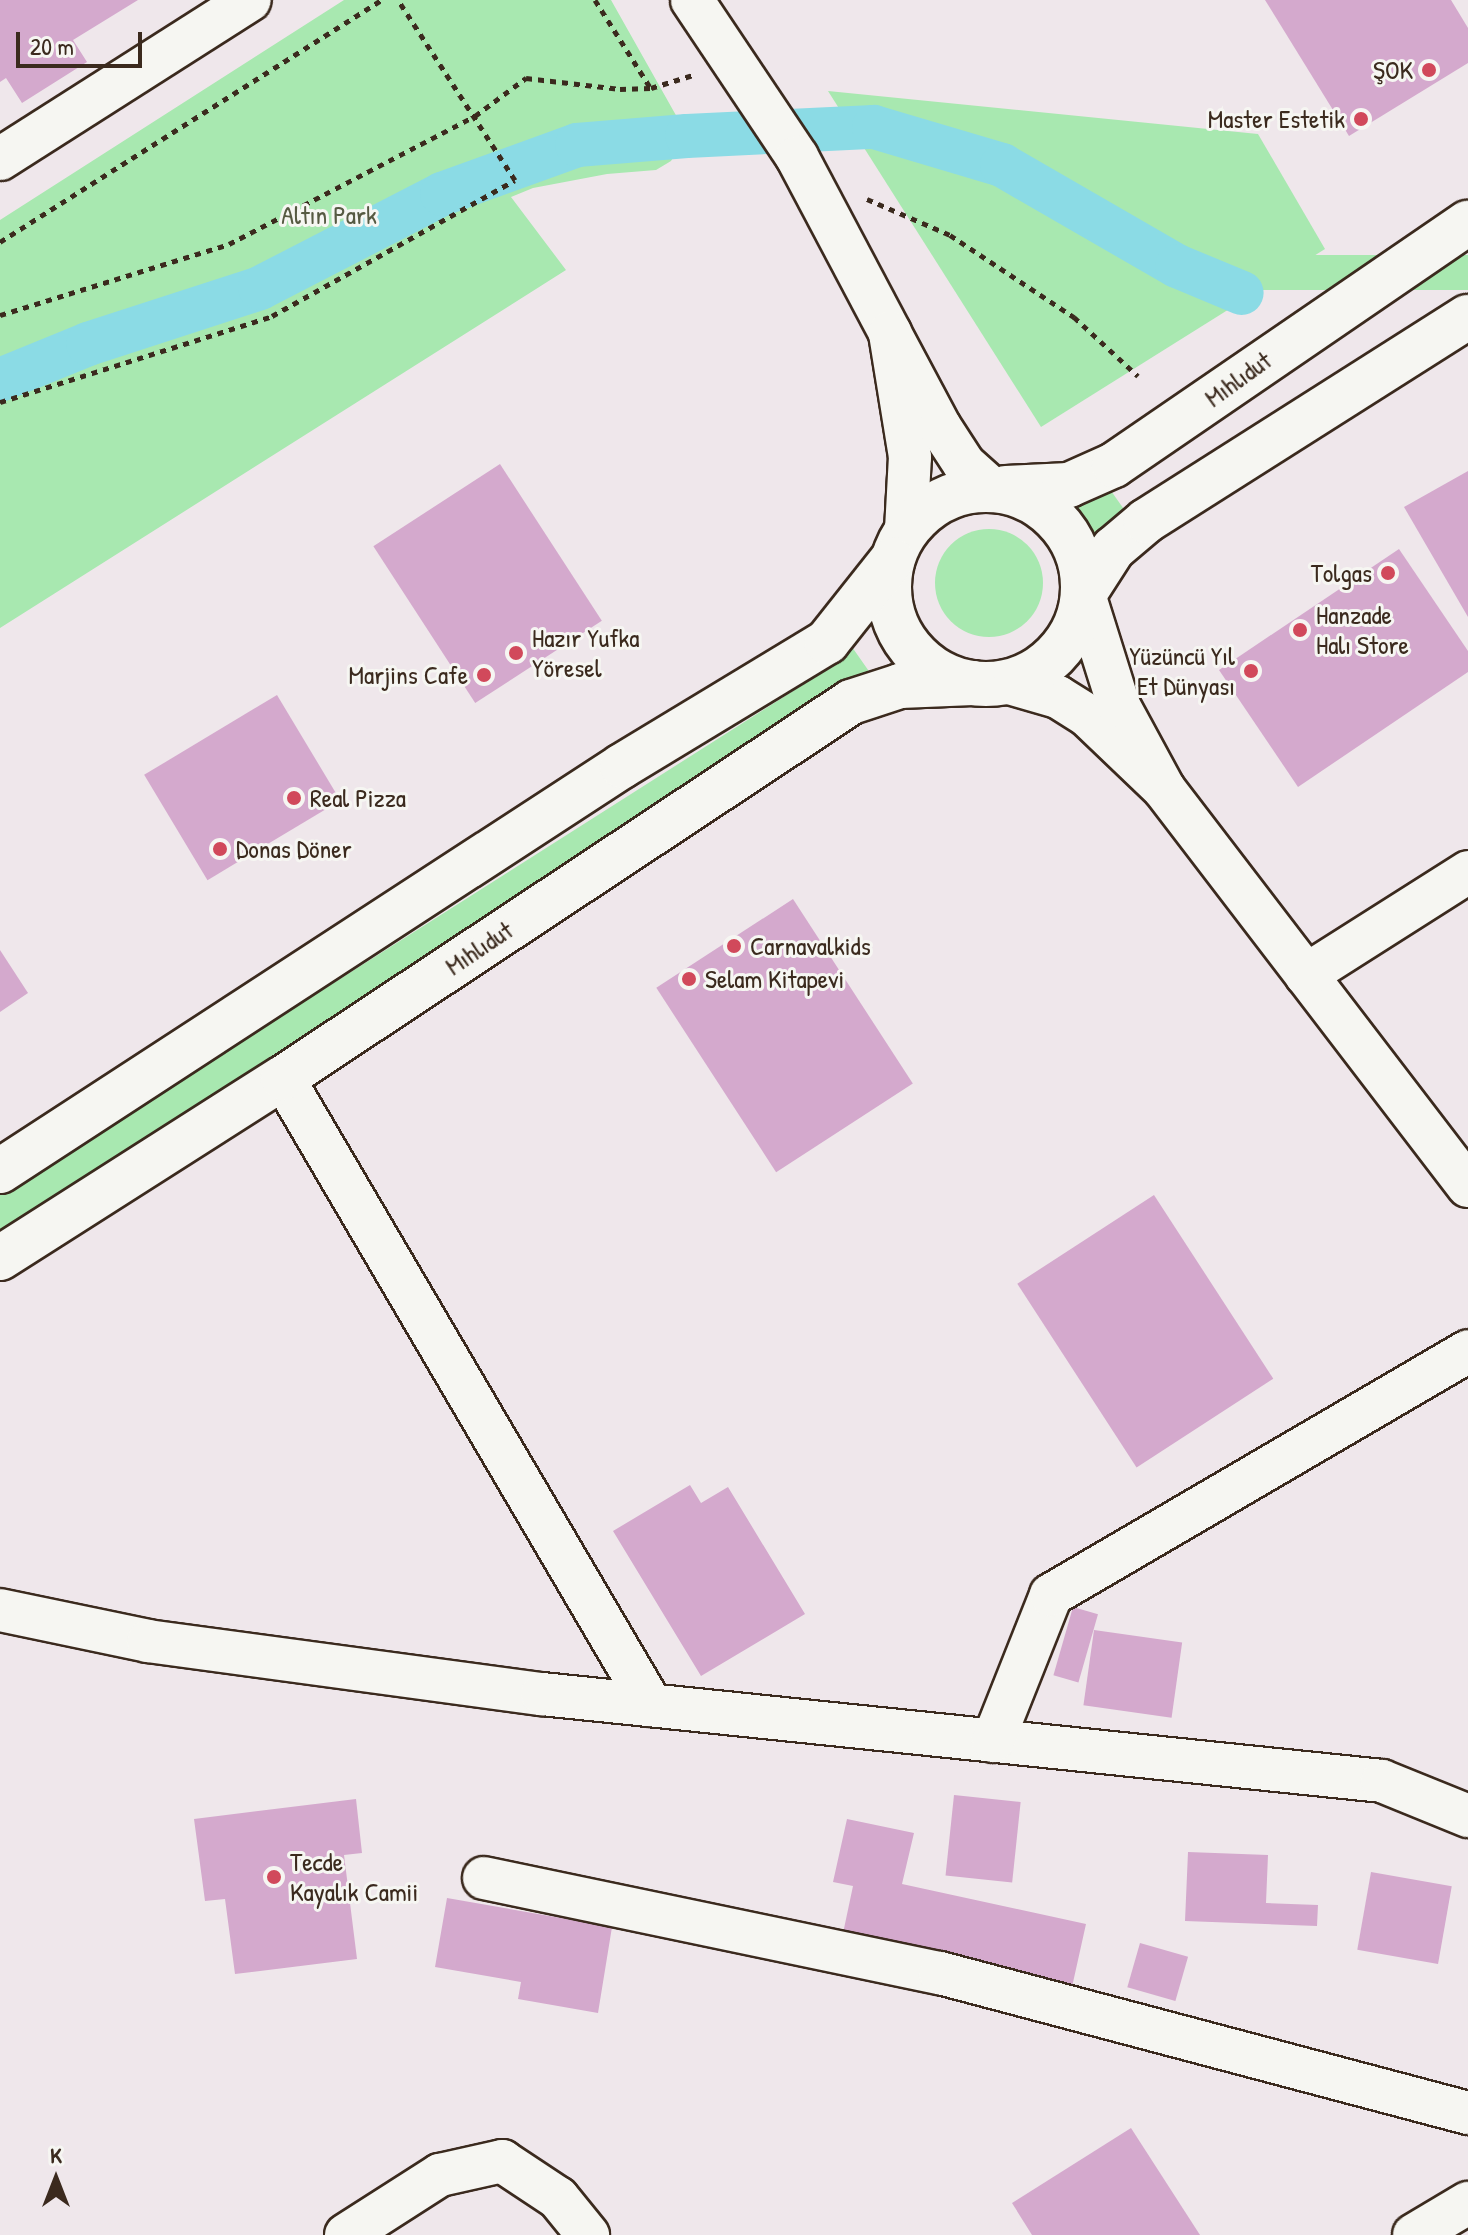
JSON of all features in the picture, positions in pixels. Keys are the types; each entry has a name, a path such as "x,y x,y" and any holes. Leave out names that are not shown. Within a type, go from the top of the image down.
{"main road":[{"name":"Mıhlıdut","path":"992,489 1069,485 1114,465 1468,223"},
{"path":"1084,594 1113,549 1146,521 1468,317"},
{"path":"0,1171 622,766 827,642 899,545 930,507 961,493 992,489 1022,495 1049,512 1069,535 1082,563 1084,594 1077,625 1060,651 1036,671 990,683 942,673 909,644 896,625 889,593 899,545"},
{"name":"Mıhlıdut","path":"0,1258 283,1078 851,702 900,686 990,683"}],"street":[{"path":"0,159 250,0"},
{"path":"692,0 806,174 940,427 964,464 992,489"},
{"path":"890,333 910,457 899,545"},
{"path":"1084,594 1119,706 1164,789"},
{"path":"990,683 1058,697 1088,716 1164,789 1468,1186"},
{"path":"1306,975 1468,872"},
{"path":"283,1078 651,1705"},
{"path":"993,1741 1051,1595 1468,1351"},
{"path":"0,1610 148,1641 651,1705 1382,1781 1468,1816"},
{"path":"484,1878 940,1973 1468,2113"},
{"path":"346,2235 440,2175 502,2161 558,2198 588,2235"},
{"path":"1414,2235 1468,2203"}],"path":[{"path":"0,242 382,0"},
{"path":"0,402 272,316 515,180 398,0"},
{"path":"595,0 651,88"},
{"path":"0,315 229,244 475,116 526,78 557,86 651,88 735,63"},
{"path":"806,174 877,200 950,235 1074,317 1138,376"}],"green space":[{"name":"Altın Park","path":"344,0 611,0 682,126 682,143 671,161 656,170 607,174 533,188 511,197 566,270 0,628 0,220"},
{"path":"828,91 1258,134 1325,249 1041,427"},
{"path":"1063,255 1468,255 1468,290 1063,290"},
{"path":"1109,488 1128,515 1094,543 1072,500"},
{"path":"989,529 1010,533 1027,545 1039,562 1043,583 1039,604 1027,621 1010,633 989,637 968,633 951,621 939,604 935,583 939,562 951,545 968,533"},
{"path":"852,647 873,677 0,1234 0,1195 834,665"}],"building":[{"path":"0,0 138,0 73,40 87,62 22,103 6,78 0,82"},
{"path":"1265,0 1451,0 1468,28 1468,63 1349,136"},
{"path":"500,464 602,621 475,703 373,546"},
{"path":"1468,471 1468,617 1404,507"},
{"path":"1399,549 1468,651 1468,672 1298,787 1219,670"},
{"path":"277,695 340,800 207,880 144,775"},
{"path":"793,899 913,1084 776,1172 656,988"},
{"path":"0,950 28,993 0,1012"},
{"path":"1154,1195 1273,1379 1137,1467 1017,1284"},
{"path":"690,1485 701,1503 728,1487 805,1614 701,1676 613,1531"},
{"path":"1073,1607 1098,1614 1078,1682 1053,1675"},
{"path":"1094,1630 1182,1642 1172,1718 1083,1705"},
{"path":"954,1795 1021,1802 1012,1883 946,1876"},
{"name":"Tecde Kayalık Camii","path":"356,1799 362,1853 344,1855 357,1959 235,1974 225,1899 205,1901 194,1819"},
{"path":"847,1819 914,1833 902,1884 1086,1924 1072,1987 842,1938 853,1886 833,1882"},
{"path":"1188,1852 1268,1855 1266,1903 1318,1905 1317,1926 1185,1921"},
{"path":"1371,1872 1452,1886 1438,1964 1357,1950"},
{"path":"447,1898 612,1927 598,2013 518,1999 521,1982 435,1967"},
{"path":"1140,1943 1188,1957 1175,2001 1127,1987"},
{"path":"1131,2128 1200,2235 1032,2235 1012,2203"}],"waterway":[{"path":"0,380 88,344 260,288 442,194 577,145 687,136 874,127 1002,165 1177,266 1242,293"}],"place":[{"name":"ŞOK","path":"1429,70"},
{"name":"Master Estetik","path":"1361,119"},
{"name":"Tolgas","path":"1388,573"},
{"name":"Hanzade Halı Store","path":"1300,630"},
{"name":"Hazır Yufka Yöresel","path":"516,653"},
{"name":"Yüzüncü Yıl Et Dünyası","path":"1251,671"},
{"name":"Marjins Cafe","path":"484,675"},
{"name":"Real Pizza","path":"294,798"},
{"name":"Donas Döner","path":"220,849"},
{"name":"Carnavalkids","path":"734,946"},
{"name":"Selam Kitapevi","path":"689,979"},
{"name":"Tecde Kayalık Camii","path":"274,1877"}]}
